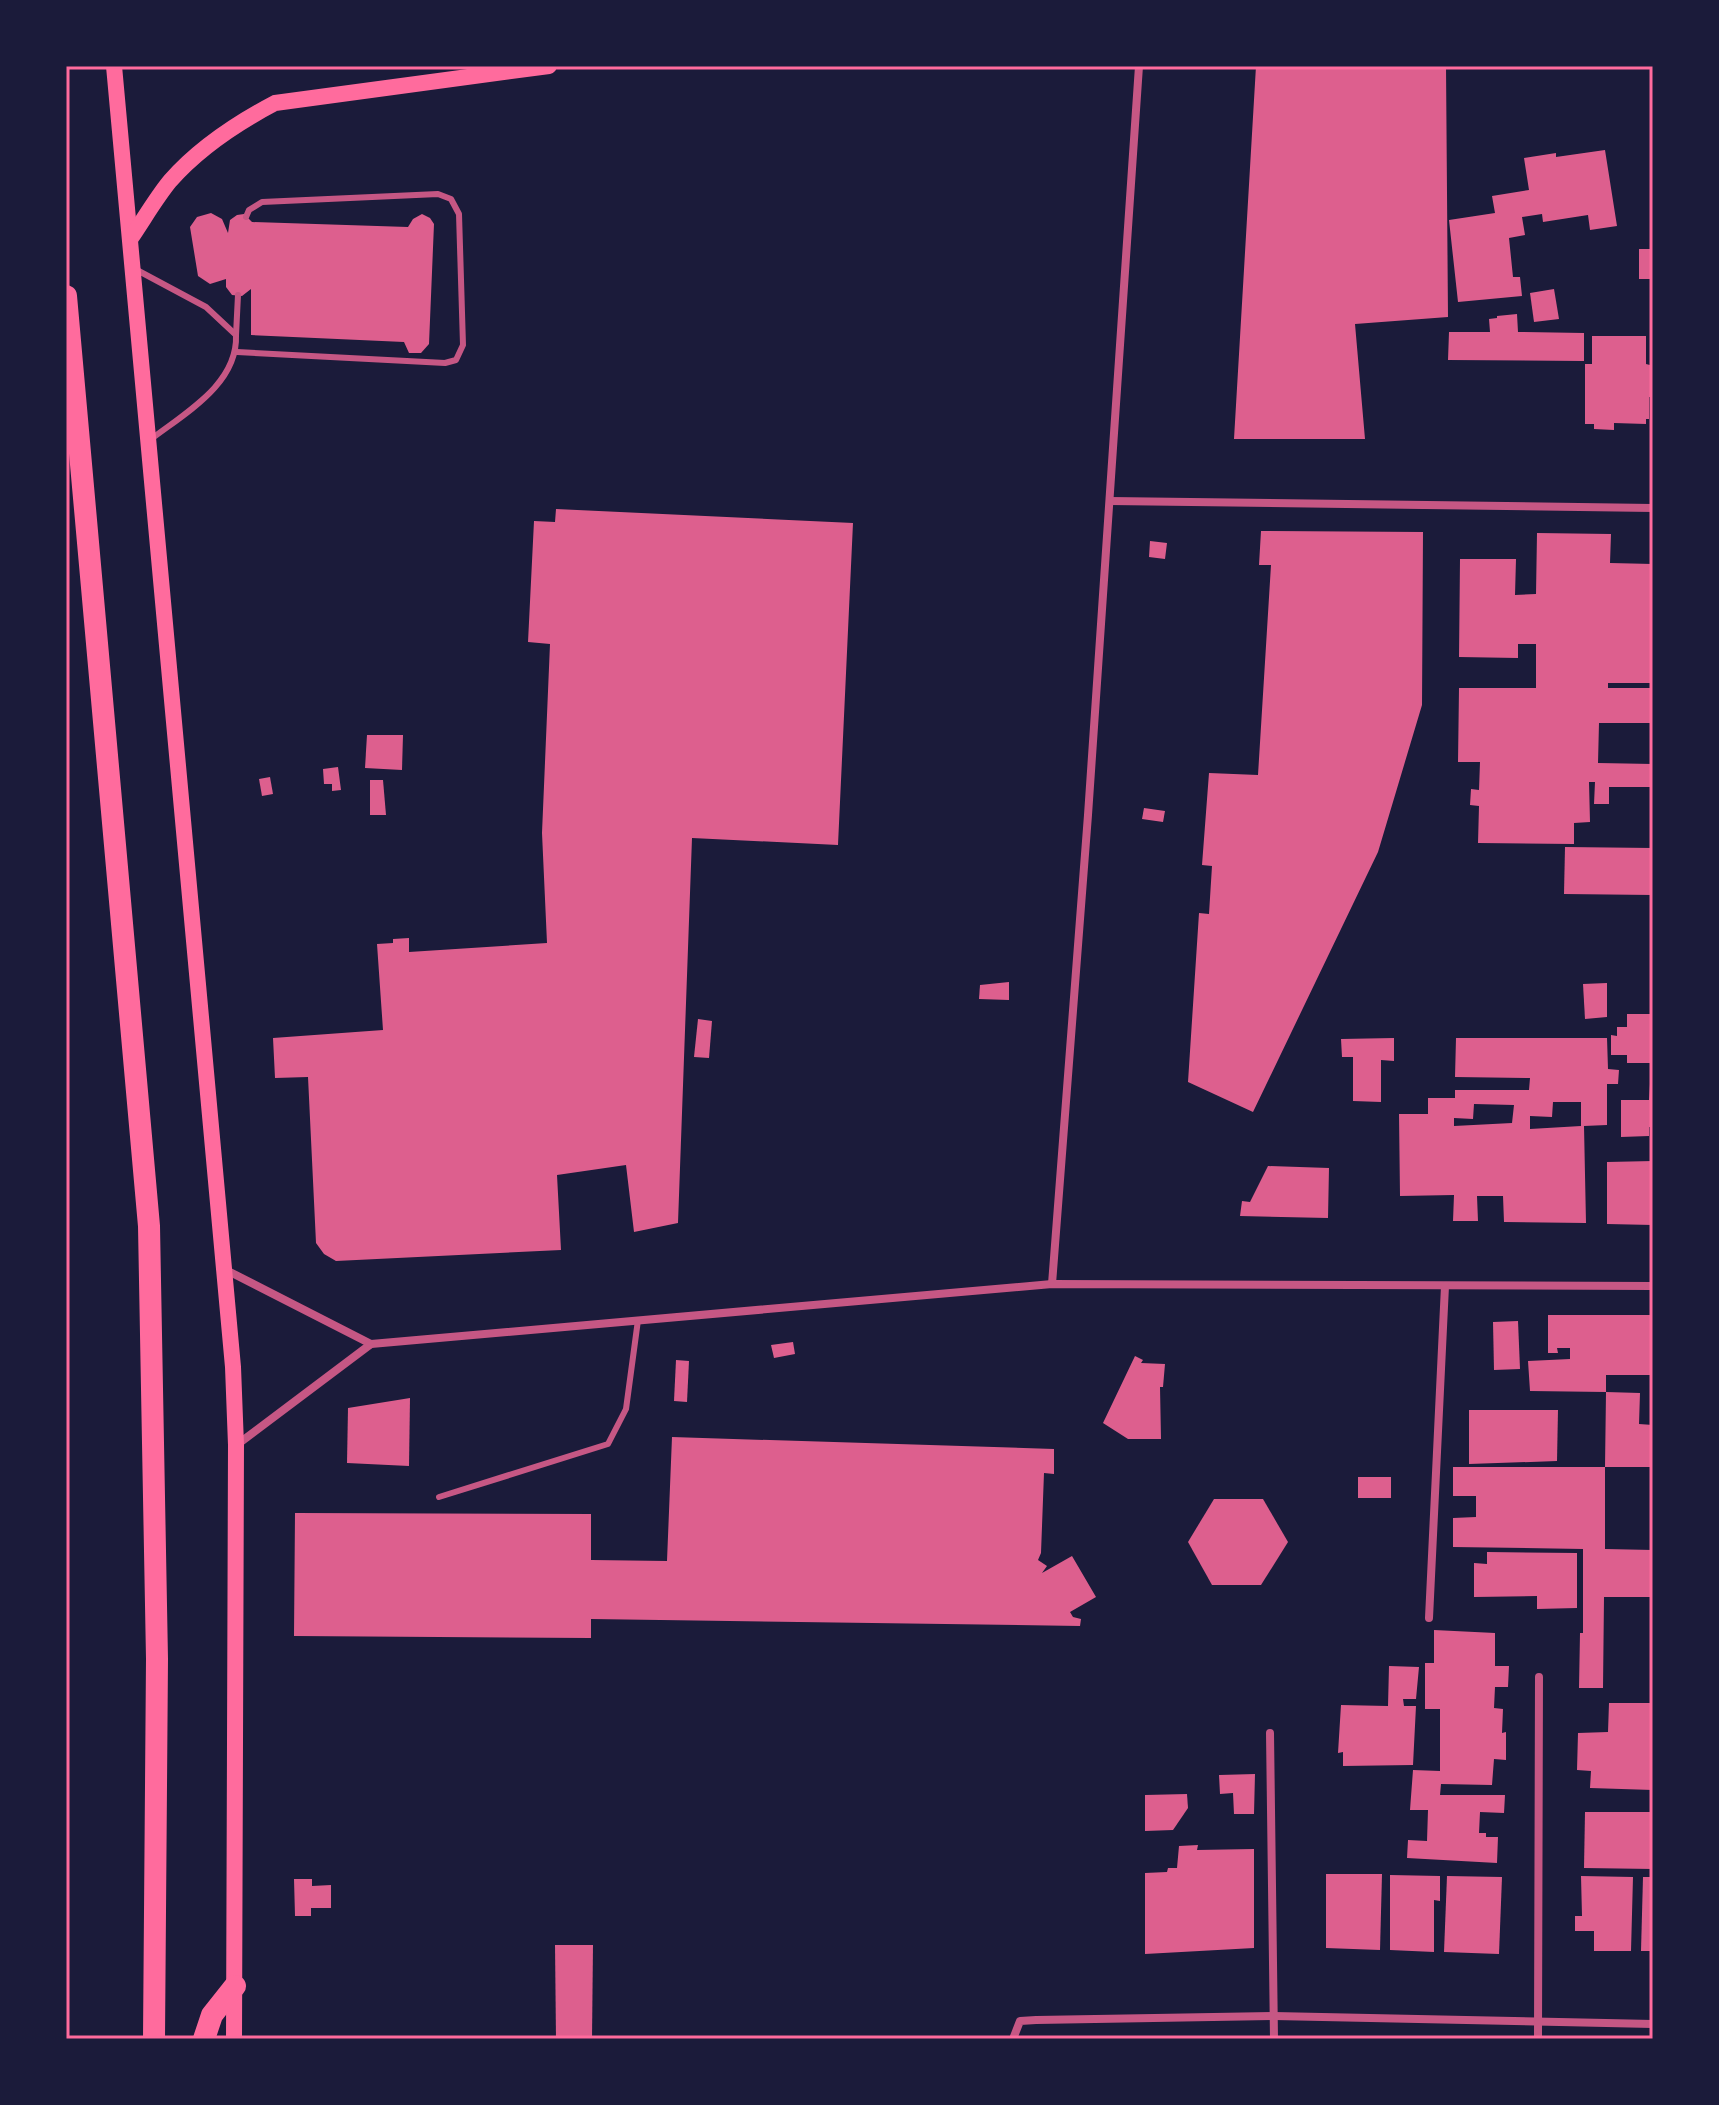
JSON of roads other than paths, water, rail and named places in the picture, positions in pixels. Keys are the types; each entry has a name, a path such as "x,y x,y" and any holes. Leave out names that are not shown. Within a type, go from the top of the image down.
{"highway":[{"path":"66,296 149,1226 157,1659 154,2039"},
{"path":"204,2039 212,2015 235,1986"}],"main road":[{"path":"114,66 226,1270 236,1445 234,2039"},
{"path":"131,238 170,182 240,122 275,103 549,66"}],"street":[{"path":"1052,1284 1139,66"},
{"path":"1110,501 1653,508"},
{"path":"226,1270 371,1344"},
{"path":"236,1445 371,1344 1052,1284 1653,1286"},
{"path":"1429,1618 1445,1286"},
{"path":"1538,2039 1539,1677"},
{"path":"1270,1733 1274,2039"},
{"path":"1013,2039 1020,2021 1274,2016 1653,2024"}],"lane":[{"path":"237,352 445,363 456,360 463,345 459,214 451,199 438,194 262,202 249,210 246,217"},
{"path":"134,269 206,307 236,335"},
{"path":"150,440 214,391 237,352 238,295"},
{"path":"439,1497 608,1444 626,1409 638,1320"}]}
